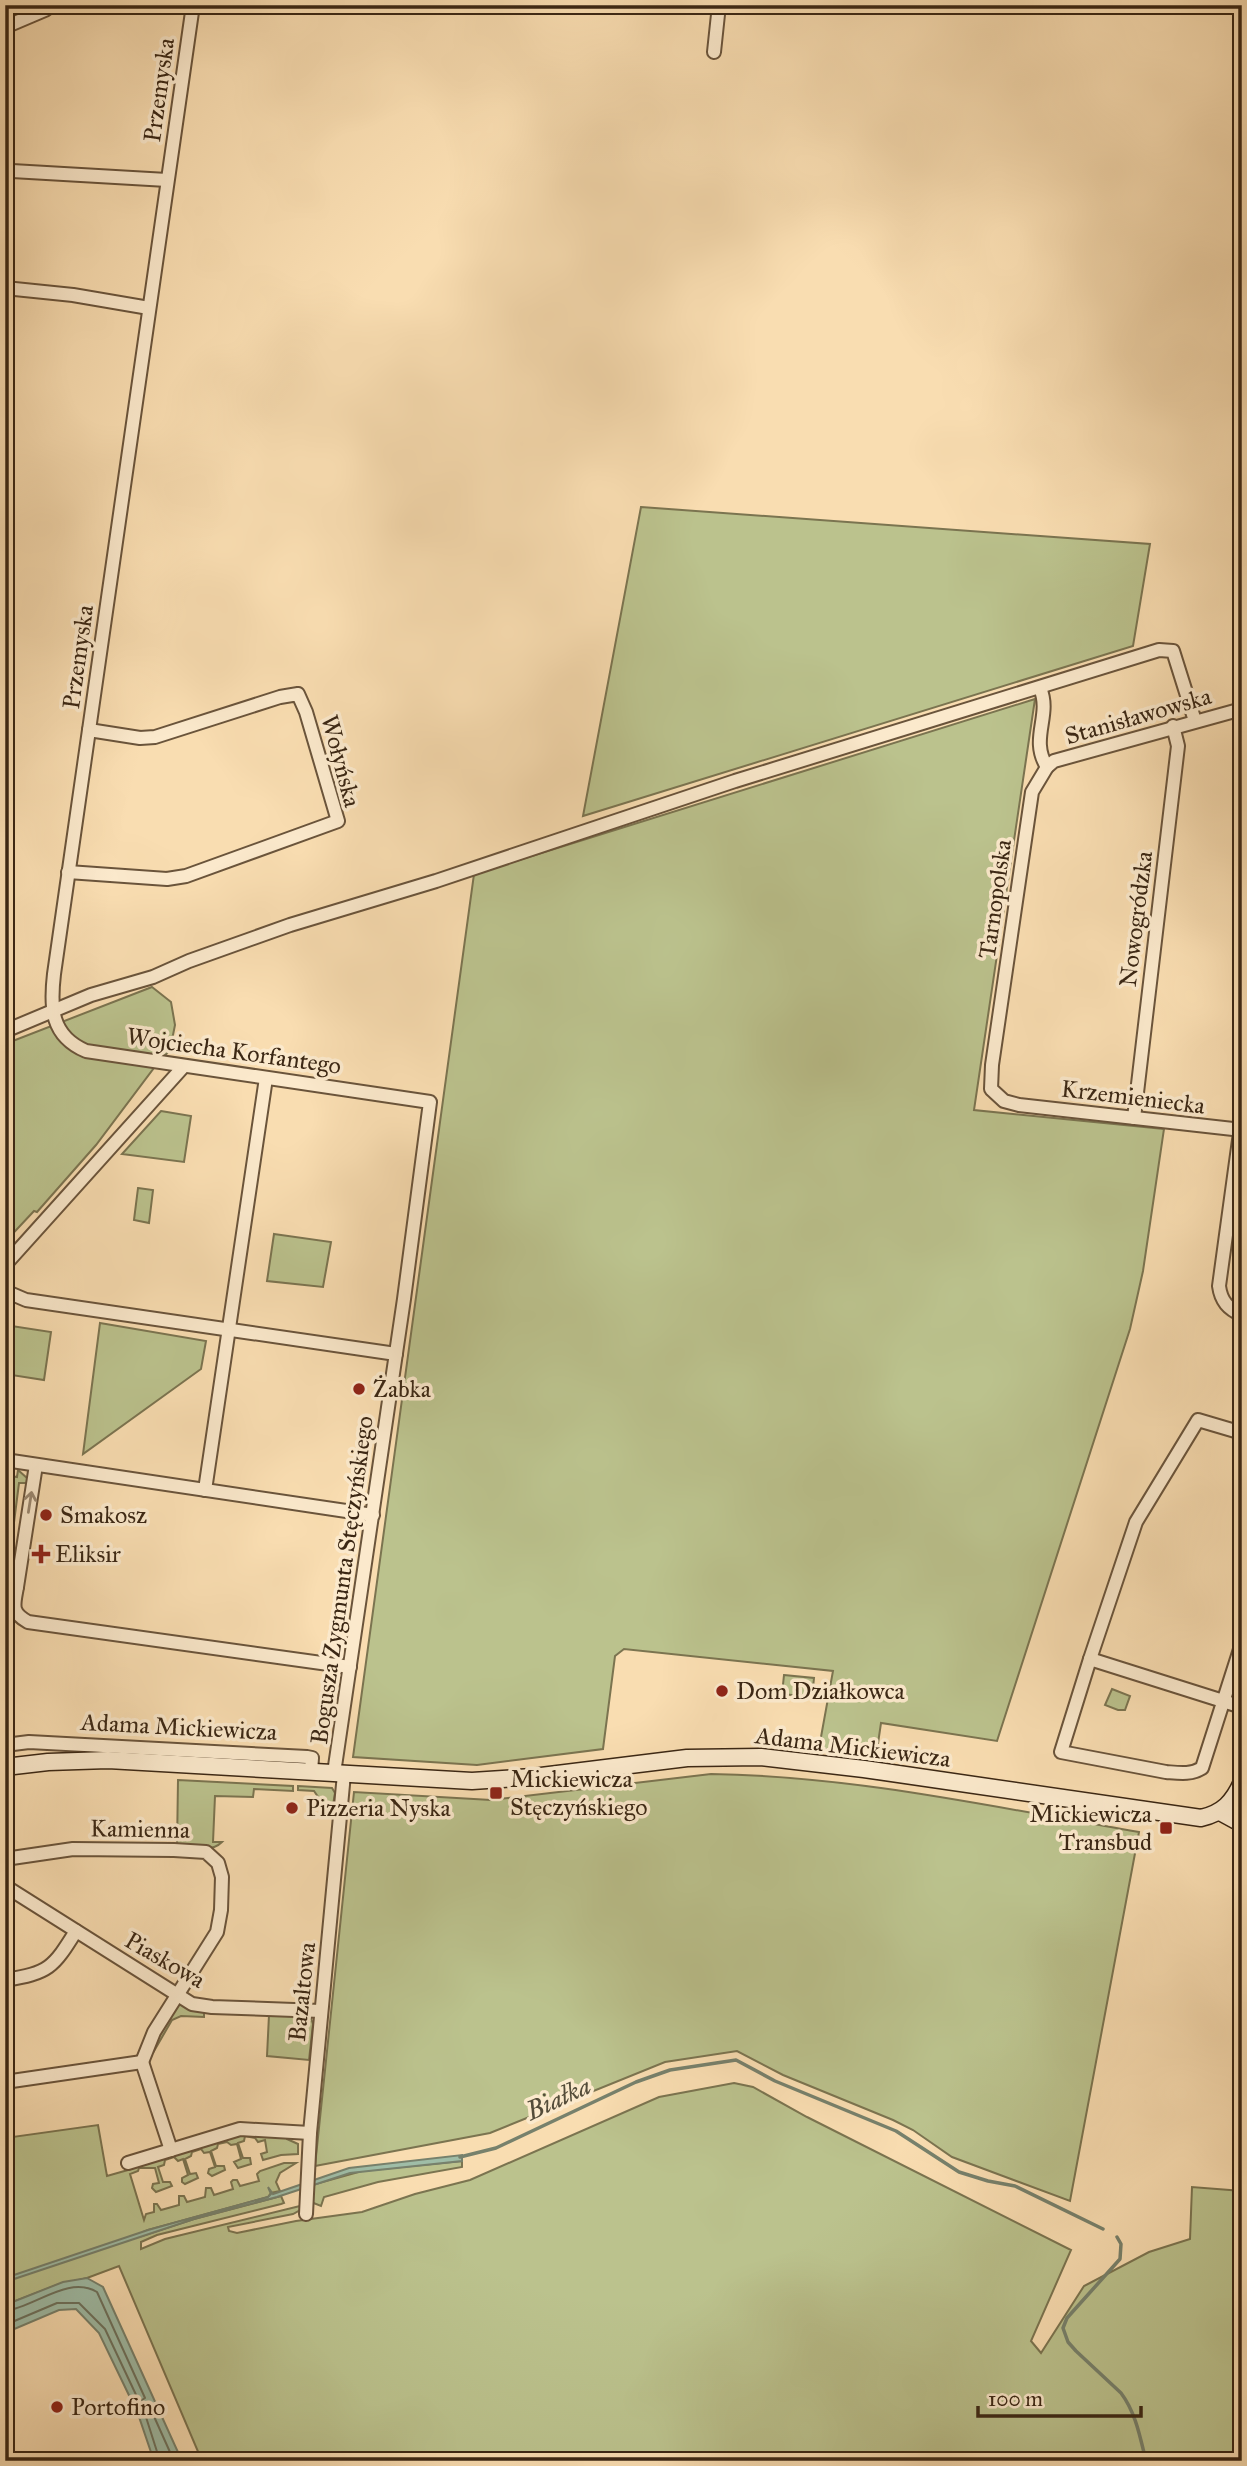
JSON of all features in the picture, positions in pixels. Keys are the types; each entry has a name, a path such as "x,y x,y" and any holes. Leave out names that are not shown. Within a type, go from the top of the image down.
{"street":[{"path":"5,27 52,5"},
{"name":"Przemyska","path":"52,1011 54,974 68,872 193,5"},
{"path":"714,52 719,5"},
{"name":"Przemyska","path":"12,171 167,180"},
{"path":"5,288 73,295 149,308"},
{"path":"5,1031 91,995 153,978 189,961 290,925 436,881 735,781 1159,650 1173,651 1195,721"},
{"path":"1040,688 1045,700 1038,743 1040,756 1047,766"},
{"name":"Wołyńska","path":"68,872 167,879 186,876 338,821 306,712 298,694 155,737 140,738 89,730"},
{"name":"Stanisławowska","path":"1047,766 1054,761 1242,709"},
{"name":"Nowogródzka","path":"1134,1118 1178,746 1174,726"},
{"name":"Tarnopolska","path":"1019,1105 998,1098 990,1083 1032,792 1047,766"},
{"name":"Wojciecha Korfantego","path":"52,1011 67,1041 86,1051 371,1091 430,1102"},
{"path":"5,1265 184,1066"},
{"path":"205,1490 266,1078"},
{"name":"Bogusza Zygmunta Stęczyńskiego","path":"339,1774 350,1667 430,1102"},
{"name":"Krzemieniecka","path":"1019,1105 1134,1118 1241,1126"},
{"path":"1241,1126 1219,1286 1223,1302 1242,1315"},
{"path":"5,1291 26,1300 396,1353"},
{"path":"1242,1433 1198,1420 1136,1522 1061,1752 1180,1774 1198,1771 1202,1768 1242,1643"},
{"path":"5,1460 373,1515"},
{"path":"37,1465 11,1586 17,1616 28,1622 350,1667"},
{"path":"1090,1659 1242,1707"},
{"path":"29,1742 32,1764"},
{"name":"Adama Mickiewicza","path":"5,1745 29,1742 307,1757 312,1758 311,1772"},
{"name":"Adama Mickiewicza","path":"5,1767 108,1760 443,1780 486,1780 533,1777 687,1758 761,1757 839,1765 1186,1817 1201,1818 1220,1812"},
{"name":"Bazaltowa","path":"306,2214 339,1774"},
{"path":"1242,1782 1233,1801 1220,1812 1242,1824"},
{"name":"Kamienna","path":"5,1859 73,1849 200,1851 215,1858 221,1869 221,1919 213,1939 154,2032 142,2062"},
{"name":"Piaskowa","path":"5,1886 177,1996 200,2006 321,2011"},
{"path":"5,1980 37,1975 46,1970 60,1957 76,1931"},
{"path":"5,2082 142,2062 171,2150"},
{"path":"128,2163 240,2129 310,2133"}],"green space":[{"path":"641,507 1150,544 1133,646 583,816"},
{"path":"1035,699 974,1110 1164,1129 1143,1271 1130,1329 997,1741 881,1723 876,1757 819,1748 833,1671 624,1649 615,1656 603,1749 477,1765 353,1757 474,874"},
{"path":"152,987 171,1002 175,1025 170,1050 96,1145 37,1212 34,1211 5,1242 5,1087 10,1080 5,1079 5,1044"},
{"path":"161,1111 191,1116 184,1162 122,1154"},
{"path":"138,1188 153,1190 149,1223 134,1220"},
{"path":"274,1234 331,1242 323,1287 267,1281"},
{"path":"100,1323 206,1341 201,1369 83,1454"},
{"path":"5,1325 51,1332 44,1380 5,1374"},
{"path":"18,1470 27,1478 27,1483 19,1483 9,1562 15,1567 14,1571 5,1569 5,1475 17,1477"},
{"path":"784,1675 814,1678 812,1697 782,1694"},
{"path":"1112,1689 1130,1696 1125,1710 1105,1705"},
{"path":"711,1774 765,1776 873,1787 1139,1832 1070,2201 952,2157 913,2130 893,2120 783,2075 737,2051 665,2062 490,2133 315,2166 354,1792 491,1800"},
{"path":"178,1780 293,1786 293,1791 254,1789 253,1797 215,1796 213,1842 222,1842 207,1849 177,1847"},
{"path":"298,1786 332,1788 335,1793 333,1805 323,1804 314,1791 298,1790"},
{"path":"183,2004 204,2011 204,2017 181,2016 172,2020 154,2051 152,2049 156,2037 177,2005"},
{"path":"269,2015 300,2015 301,2018 311,2018 313,2024 309,2060 267,2056"},
{"path":"734,2083 753,2087 1071,2250 1031,2341 1041,2353 1084,2286 1149,2252 1190,2239 1192,2187 1242,2191 1242,2461 202,2461 119,2266 5,2305 5,2138 98,2125 107,2176 128,2170 127,2166 236,2135 287,2136 287,2139 298,2144 298,2154 263,2160 261,2154 267,2152 265,2140 258,2142 255,2138 245,2136 244,2141 238,2143 243,2158 250,2158 251,2164 238,2168 234,2162 241,2159 237,2144 218,2144 217,2148 211,2151 216,2166 224,2166 225,2170 212,2176 208,2173 209,2169 215,2167 210,2152 204,2153 201,2149 192,2152 191,2156 185,2159 190,2174 196,2173 198,2178 185,2184 182,2178 188,2175 183,2159 178,2161 174,2157 165,2160 164,2165 158,2167 163,2182 170,2182 172,2186 156,2192 152,2188 153,2184 159,2183 155,2168 139,2168 130,2174 144,2220 146,2214 154,2212 154,2204 161,2210 179,2205 179,2196 184,2196 187,2202 205,2197 206,2188 211,2188 214,2195 233,2189 233,2180 237,2180 240,2186 259,2181 257,2174 260,2171 284,2163 296,2163 280,2173 276,2182 280,2191 271,2193 268,2197 148,2230 143,2232 142,2236 281,2196 284,2203 157,2235 141,2242 141,2249 165,2239 304,2205 293,2214 228,2227 229,2231 237,2233 362,2212 415,2194 470,2180 659,2097"},
{"path":"462,2161 462,2167 378,2182 324,2197 321,2206 311,2202 312,2185 362,2171"}],"water":[{"path":"462,2155 462,2161 350,2173 277,2197 194,2219 5,2282 5,2278 148,2230 268,2197 271,2194 268,2187 273,2194 349,2168"},
{"path":"87,2278 103,2287 182,2461 154,2461 138,2414 99,2333 76,2309 59,2310 5,2333 5,2305 63,2282"}],"waterway":[{"name":"Białka","path":"460,2157 496,2148 636,2082 670,2070 736,2060 775,2081 896,2131 959,2172 1015,2186 1103,2229"},
{"name":"Białka","path":"1117,2237 1121,2244 1120,2259 1067,2318 1063,2328 1068,2342 1126,2401 1137,2426 1146,2461"},
{"name":"Białka","path":"1226,2461 1242,2449"}],"place":[{"name":"Żabka","path":"359,1389"},
{"name":"Smakosz","path":"46,1515"},
{"name":"Eliksir","path":"41,1554"},
{"name":"Dom Działkowca","path":"722,1691"},
{"name":"Mickiewicza Stęczyńskiego","path":"496,1793"},
{"name":"Pizzeria Nyska","path":"292,1808"},
{"name":"Mickiewicza Transbud","path":"1166,1828"},
{"name":"Portofino","path":"57,2407"}]}
